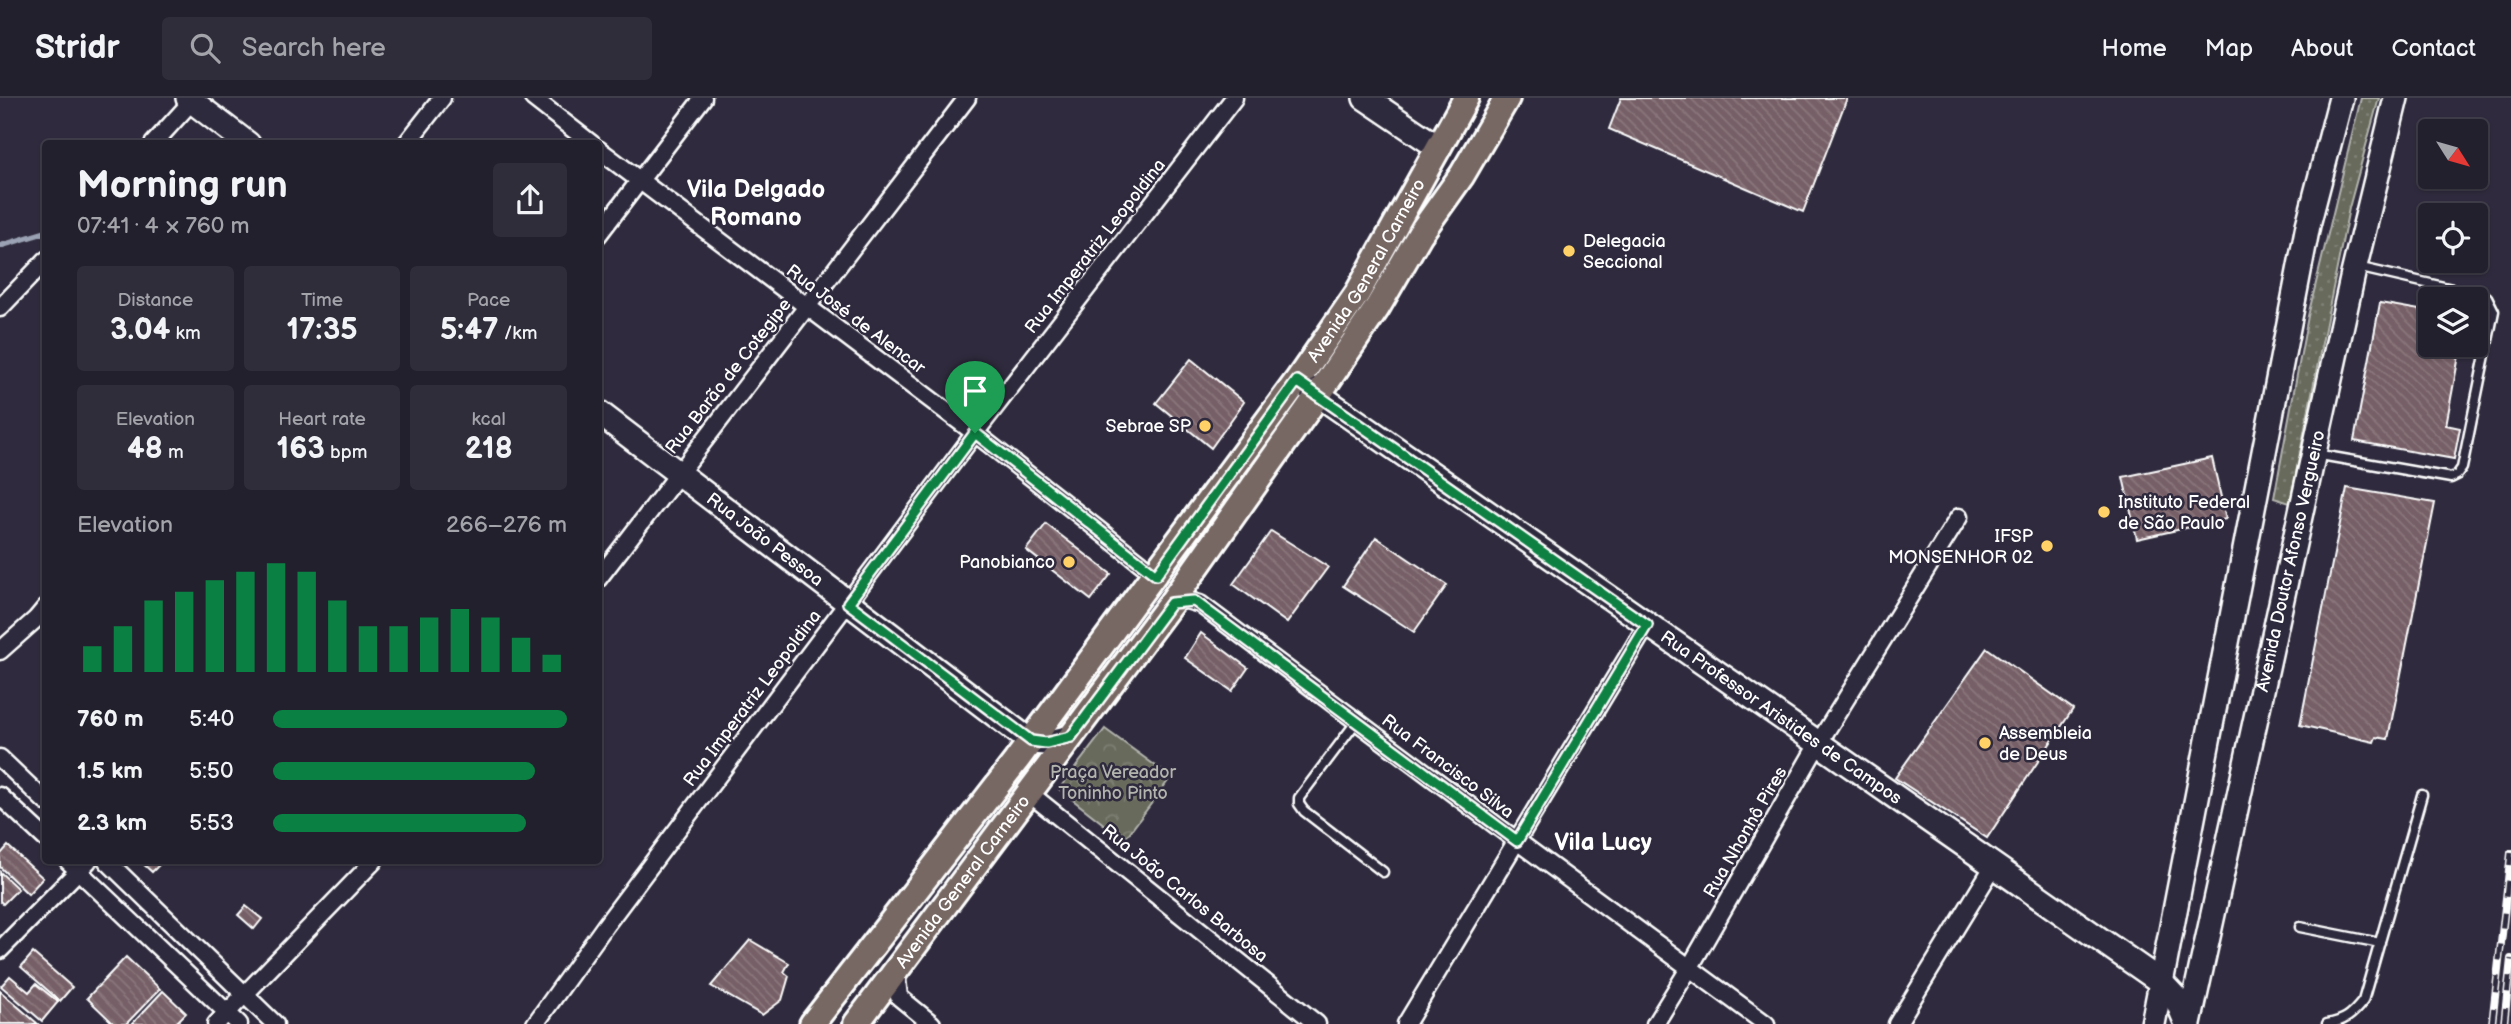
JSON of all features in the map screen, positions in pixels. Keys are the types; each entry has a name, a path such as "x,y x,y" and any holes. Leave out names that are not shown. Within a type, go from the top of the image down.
{"main road":[{"path":"1365,98 1438,148"},
{"name":"Avenida General Carneiro","path":"812,1024 1031,741 1297,381 1357,294 1466,98"},
{"name":"Avenida General Carneiro","path":"856,1024 1171,603 1318,395 1377,308 1420,234 1462,175 1507,98"},
{"path":"2153,1024 2305,238 2341,98"},
{"name":"Avenida Doutor Afonso Vergueiro","path":"2188,1024 2354,266 2396,98"},
{"path":"190,99 243,140"},
{"name":"Rua Professor Aristides de Campos","path":"1297,381 2161,982 2176,998 2188,1024"},
{"name":"Rua João Pessoa","path":"602,415 1031,741"},
{"path":"1031,741 1046,743 1071,737"}],"street":[{"path":"409,140 442,98"},
{"path":"533,98 587,140"},
{"path":"602,230 704,98"},
{"name":"Rua Barão de Cotegipe","path":"602,574 967,98"},
{"name":"Rua Imperatriz Leopoldina","path":"535,1024 605,926 975,433 1234,98"},
{"path":"156,140 190,99"},
{"name":"Rua José de Alencar","path":"602,152 975,433 1156,575"},
{"path":"0,308 42,264"},
{"name":"Rua Nhonhô Pires","path":"1655,1024 1818,744 1959,517"},
{"name":"Rua Francisco Silva","path":"1171,603 1186,600 1200,604 1766,1024"},
{"path":"0,651 42,612"},
{"path":"1406,1024 1647,625"},
{"path":"0,758 42,798"},
{"name":"Rua João Carlos Barbosa","path":"1029,793 1317,1024"},
{"path":"0,796 42,835"},
{"path":"0,950 78,864 227,1020 244,994 371,864"},
{"path":"110,864 275,1024"},
{"path":"1897,1024 1993,867"},
{"path":"896,972 899,997 932,1024"}],"lane":[{"path":"2313,453 2451,478 2462,468 2494,311 2492,303 2487,297 2354,266"},
{"path":"1357,722 1299,798 1299,804 1304,811 1383,872"},
{"path":"2327,1024 2340,1022 2351,1016 2363,1001 2421,795"},
{"path":"2300,927 2380,943"}],"green space":[{"path":"2361,98 2379,98 2349,208 2290,503 2274,498 2308,316"},
{"name":"Praça Vereador Toninho Pinto","path":"1105,729 1171,777 1124,840 1059,789"}],"building":[{"path":"1621,98 1847,98 1803,212 1609,129"},
{"path":"2380,303 2418,310 2418,357 2459,357 2446,425 2460,428 2454,459 2354,441"},
{"name":"Sebrae SP","path":"1191,359 1244,402 1211,448 1156,403"},
{"path":"2212,458 2226,519 2137,539 2123,477"},
{"path":"2347,488 2435,503 2388,739 2376,737 2374,742 2300,725"},
{"name":"Panobianco","path":"1046,524 1111,574 1091,600 1026,550"},
{"path":"1271,531 1328,567 1287,623 1233,584"},
{"path":"1376,537 1447,585 1414,632 1343,586"},
{"path":"1201,633 1248,668 1232,691 1185,658"},
{"name":"Assembleia de Deus","path":"1987,648 2073,709 1987,838 1895,778"},
{"path":"8,846 43,878 28,894 0,867 0,855"},
{"path":"143,864 160,864 152,872"},
{"path":"0,872 18,889 3,904 0,901"},
{"path":"246,906 262,919 254,929 238,915"},
{"path":"750,940 789,963 784,972 789,976 782,1000 762,1015 711,986"},
{"path":"33,953 72,987 60,1001 21,967"},
{"path":"126,957 160,989 126,1024 114,1024 87,998"},
{"path":"10,976 29,992 36,984 58,1002 42,1021 1,986"},
{"path":"0,991 38,1024 0,1024"},
{"path":"163,991 186,1013 175,1024 132,1024"}],"waterway":[{"path":"0,246 42,233"}],"railway":[{"path":"2492,1024 2511,853"},
{"path":"2504,1024 2511,959"}],"place":[{"name":"Delegacia Seccional","path":"1569,251"},
{"name":"Sebrae SP","path":"1205,426"},
{"name":"Instituto Federal de São Paulo","path":"2104,512"},
{"name":"IFSP MONSENHOR 02","path":"2047,546"},
{"name":"Panobianco","path":"1069,562"},
{"name":"Assembleia de Deus","path":"1985,743"}],"district":[{"name":"Vila Delgado Romano","path":"756,203"},
{"name":"Vila Lucy","path":"1603,842"}],"route":[{"path":"1297,381 1647,625 1517,841 1194,601 1171,603 1071,737 1057,742 1031,741 848,603 975,433 1156,575 1297,381"}]}
